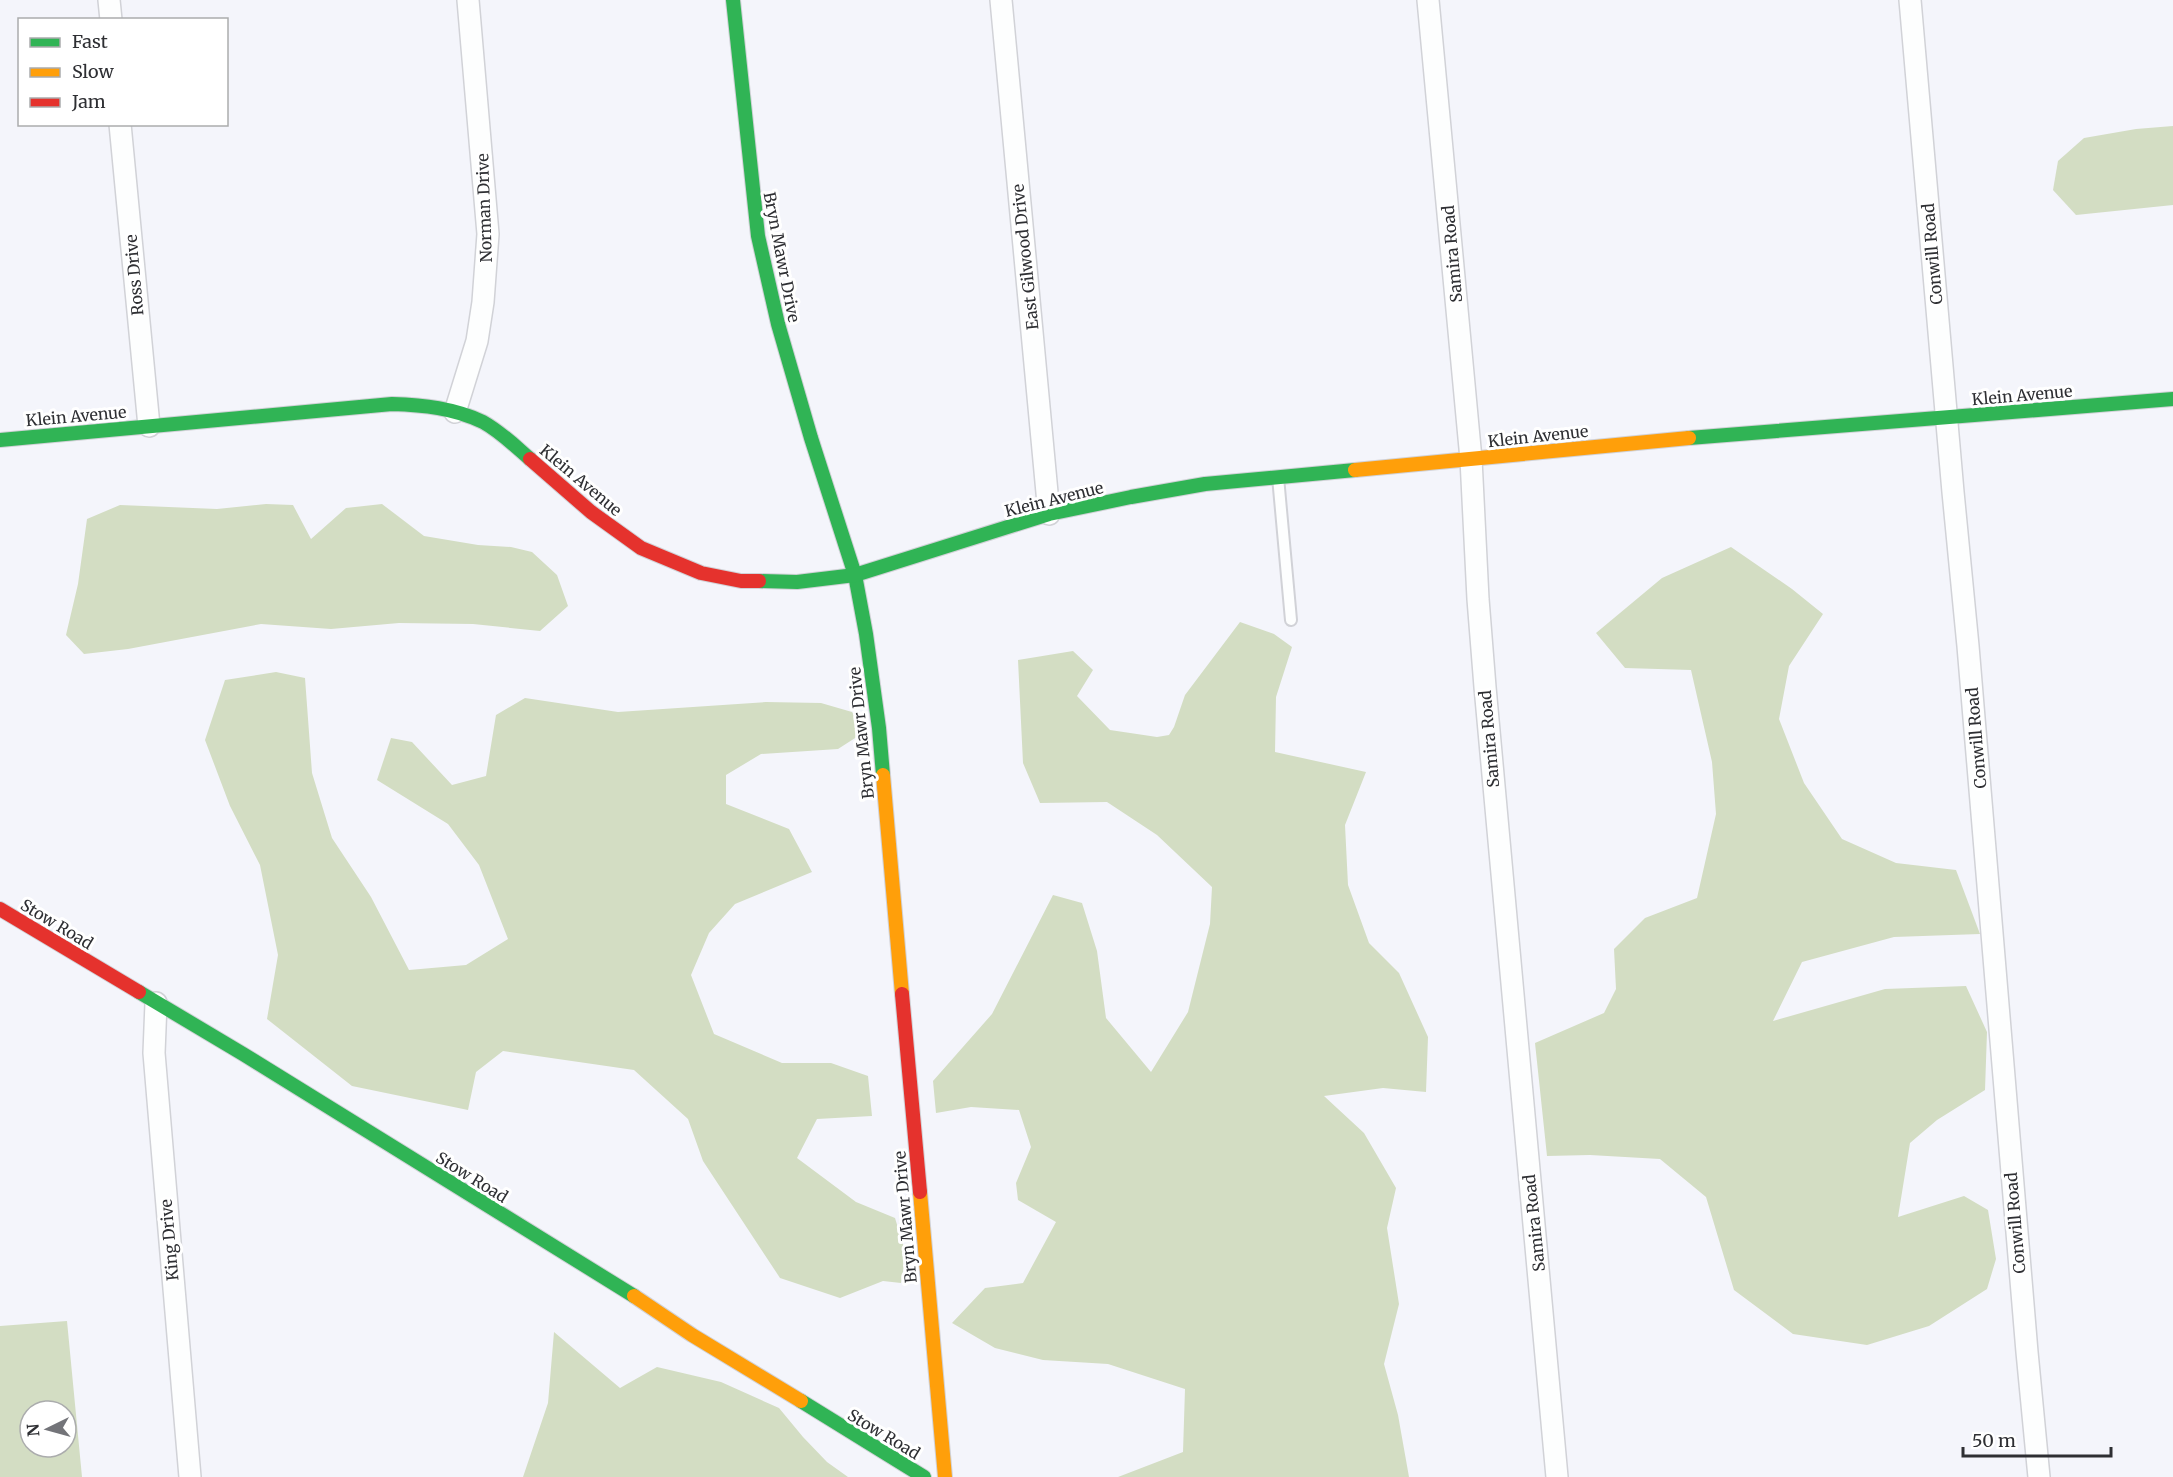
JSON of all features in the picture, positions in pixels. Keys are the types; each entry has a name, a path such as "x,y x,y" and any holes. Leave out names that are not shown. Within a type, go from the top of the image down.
{"street":[{"path":"109,0 111,18"},
{"name":"Norman Drive","path":"455,412 477,341 488,246 485,184 468,0"},
{"name":"Bryn Mawr Drive","path":"733,0 753,201 766,276 811,438 855,575 866,634 879,728 945,1477"},
{"name":"East Gilwood Drive","path":"1001,0 1049,514"},
{"name":"Samira Road","path":"1428,0 1471,459 1485,687 1557,1477"},
{"name":"Conwill Road","path":"1910,0 1970,658 2018,1257 2039,1477"},
{"name":"Ross Drive","path":"120,126 149,426"},
{"name":"Klein Avenue","path":"0,440 392,404 425,405 455,412 501,434 591,512 641,548 701,573 731,580 797,582 855,575 1049,514 1205,484 1728,434 2173,399"},
{"name":"Stow Road","path":"0,909 243,1054 624,1290 821,1416 924,1477"},
{"name":"King Drive","path":"156,1003 154,1053 190,1477"}],"lane":[{"path":"1278,477 1292,620"}],"green space":[{"path":"2173,126 2173,205 2076,215 2053,190 2058,161 2084,138 2136,129"},
{"path":"266,504 293,505 311,539 346,508 382,504 424,536 478,545 511,547 532,552 557,575 568,606 540,631 473,624 399,623 331,629 261,624 128,649 84,654 66,635 78,584 87,519 120,505 217,509"},
{"path":"1731,547 1792,589 1823,614 1789,666 1779,719 1804,783 1842,839 1896,863 1956,870 1980,934 1894,937 1802,962 1773,1021 1885,989 1966,986 1987,1032 1985,1090 1937,1120 1910,1143 1898,1217 1964,1196 1988,1210 1996,1259 1987,1289 1929,1326 1867,1345 1793,1334 1734,1290 1706,1197 1660,1159 1590,1155 1547,1156 1535,1043 1604,1013 1616,989 1614,949 1645,918 1697,898 1716,814 1712,762 1691,670 1625,668 1596,633 1662,578"},
{"path":"1240,622 1274,634 1292,647 1276,697 1275,752 1366,772 1345,825 1348,885 1369,943 1399,973 1428,1037 1426,1092 1383,1088 1324,1096 1364,1133 1396,1188 1387,1228 1399,1304 1384,1364 1398,1415 1409,1477 1118,1477 1183,1452 1185,1389 1108,1364 1043,1360 995,1348 952,1323 985,1288 1023,1283 1056,1222 1018,1200 1016,1183 1031,1147 1019,1110 971,1107 936,1113 933,1081 992,1014 1053,895 1082,903 1097,951 1106,1018 1151,1072 1188,1012 1210,924 1212,887 1157,835 1107,802 1040,803 1023,763 1018,660 1073,651 1093,670 1077,696 1110,730 1157,737 1169,735 1185,695"},
{"path":"276,672 305,678 312,773 332,838 371,897 409,970 466,965 508,939 479,865 448,824 377,780 391,738 412,742 452,785 486,776 496,715 525,698 618,712 766,702 821,703 852,712 866,731 838,749 761,754 726,775 726,804 789,829 812,872 735,904 709,933 691,975 714,1034 782,1063 831,1063 868,1076 872,1116 817,1119 797,1158 856,1202 895,1218 906,1254 901,1283 883,1281 840,1298 780,1278 703,1161 688,1119 634,1070 503,1051 476,1072 468,1110 352,1086 267,1019 278,955 260,865 230,806 205,740 225,680"},
{"path":"67,1321 74,1399 18,1399 18,1459 78,1459 78,1435 82,1477 0,1477 0,1326"},
{"path":"554,1332 620,1388 657,1367 721,1382 779,1408 827,1462 848,1477 523,1477 548,1403"}],"traffic: fast":[{"path":"733,0 758,236 778,324 811,438 855,575 866,634 883,775"},
{"path":"1689,438 2173,399"},
{"path":"0,440 392,404 438,408 472,417 496,430 530,459"},
{"path":"759,581 797,582 855,575 1049,514 1131,497 1205,484 1355,470"},
{"path":"139,992 634,1296"},
{"path":"801,1401 924,1477"}],"traffic: slow":[{"path":"1355,470 1689,438"},
{"path":"883,775 902,994"},
{"path":"920,1192 945,1477"},
{"path":"634,1296 692,1335 801,1401"}],"traffic: jam":[{"path":"530,459 591,512 641,548 701,573 741,581 759,581"},
{"path":"0,909 139,992"},
{"path":"902,994 920,1192"}]}
